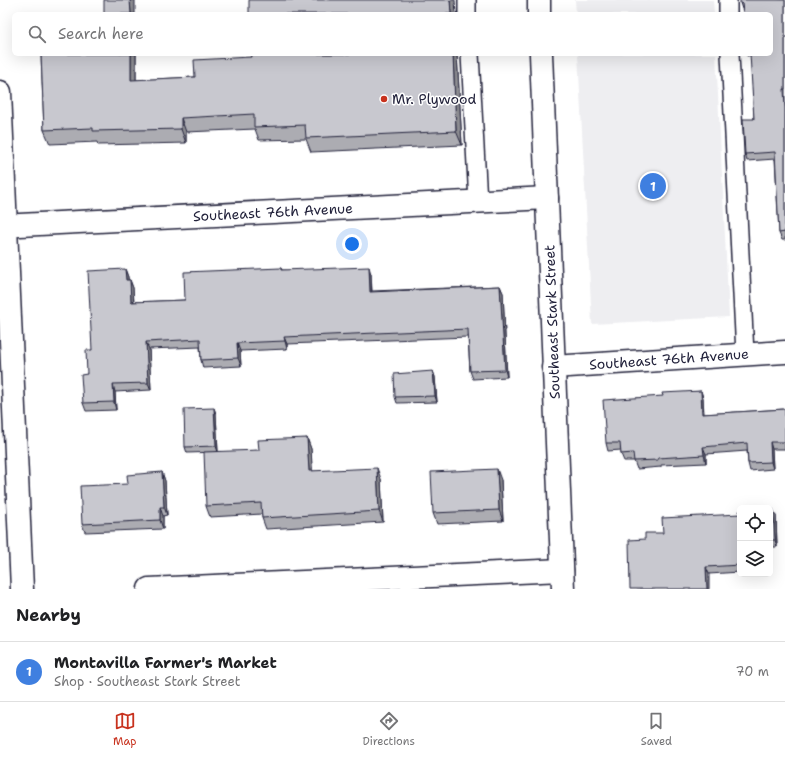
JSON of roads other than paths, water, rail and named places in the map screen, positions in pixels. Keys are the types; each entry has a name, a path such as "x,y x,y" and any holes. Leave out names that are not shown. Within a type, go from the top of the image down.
{"street":[{"path":"538,0 539,12"},
{"name":"Southeast Stark Street","path":"541,56 562,579"},
{"path":"0,92 7,414 22,589"},
{"name":"Southeast 76th Avenue","path":"3,226 547,198"},
{"name":"Southeast 76th Avenue","path":"553,367 785,352"},
{"path":"149,589 562,579"}],"lane":[{"path":"467,0 467,12"},
{"path":"728,0 728,12"},
{"path":"470,56 478,202"},
{"path":"730,56 745,354"}],"place":[{"name":"Mr. Plywood","path":"384,99"},
{"name":"Montavilla Farmer's Market","path":"653,186"}]}
